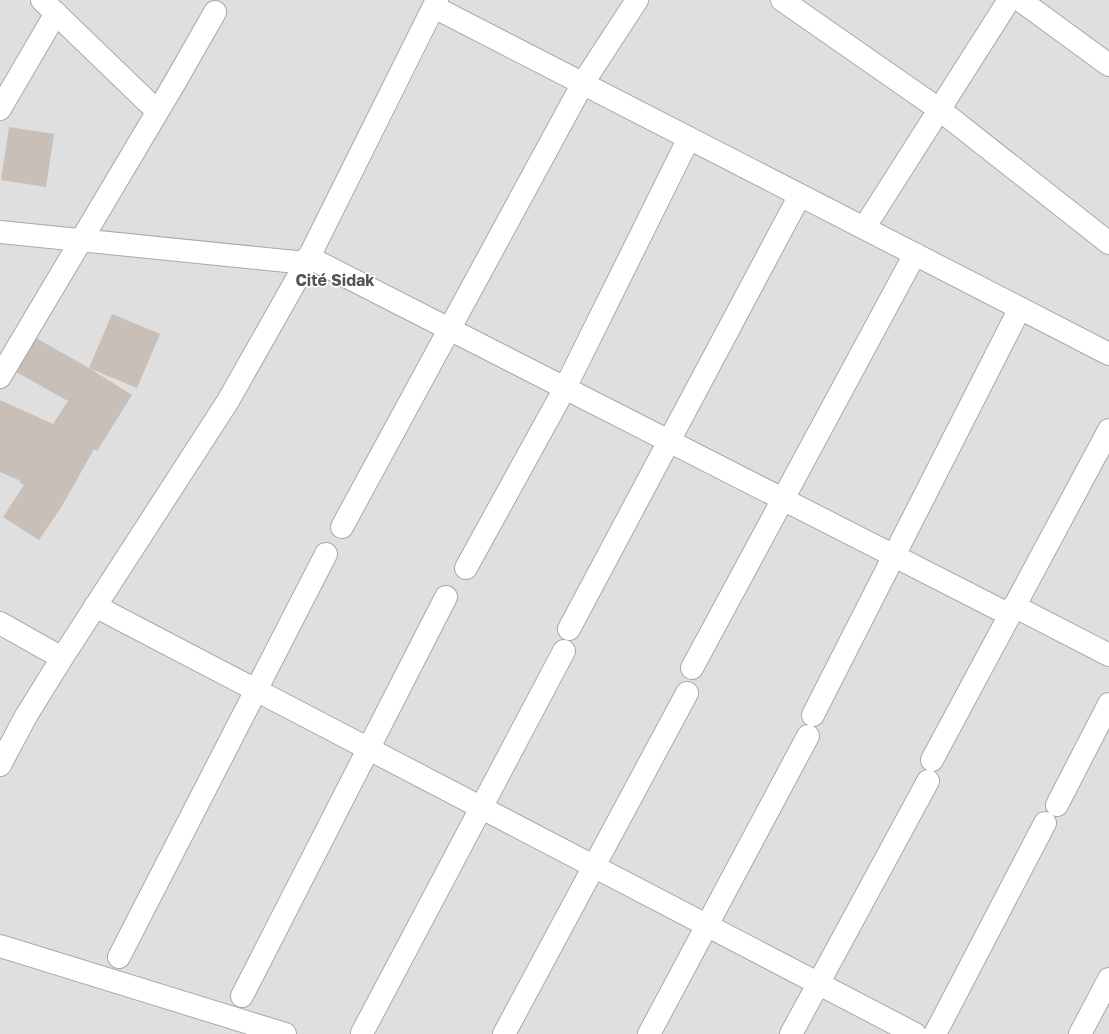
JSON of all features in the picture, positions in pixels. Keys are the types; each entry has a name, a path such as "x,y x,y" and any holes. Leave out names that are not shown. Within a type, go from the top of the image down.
{"street":[{"path":"342,527 583,84 637,0"},
{"path":"782,0 940,110 1109,243"},
{"path":"864,228 1009,0"},
{"path":"1020,0 1109,65"},
{"path":"0,765 26,716 62,658 228,401 307,260 435,3 583,84 1109,354"},
{"path":"0,109 49,7 157,111"},
{"path":"0,377 215,12"},
{"path":"466,568 566,388 689,138"},
{"path":"569,629 800,195"},
{"path":"0,232 307,260 449,329 894,556 1109,655"},
{"path":"692,668 914,254"},
{"path":"813,715 1020,308"},
{"path":"932,760 1109,430"},
{"path":"119,957 326,554"},
{"path":"242,996 446,597"},
{"path":"96,606 915,1034"},
{"path":"0,623 62,658"},
{"path":"362,1033 564,651"},
{"path":"504,1034 687,693"},
{"path":"1057,805 1109,704"},
{"path":"649,1034 808,736"},
{"path":"791,1034 928,781"},
{"path":"935,1034 1045,823"},
{"path":"0,946 230,1026 285,1034"},
{"path":"1080,1034 1109,979"}],"shaded area":[{"path":"0,0 1109,0 1109,1034 0,1034"}],"building":[{"path":"9,127 54,134 46,187 1,180"},
{"path":"112,314 160,334 137,388 89,368"},
{"path":"36,338 89,368 132,395 97,451 94,449 62,506 39,540 3,517 24,485 20,483 21,481 0,472 0,400 53,424 68,401 16,372"}],"district":[{"name":"Cité Sidak","path":"335,280"}]}
